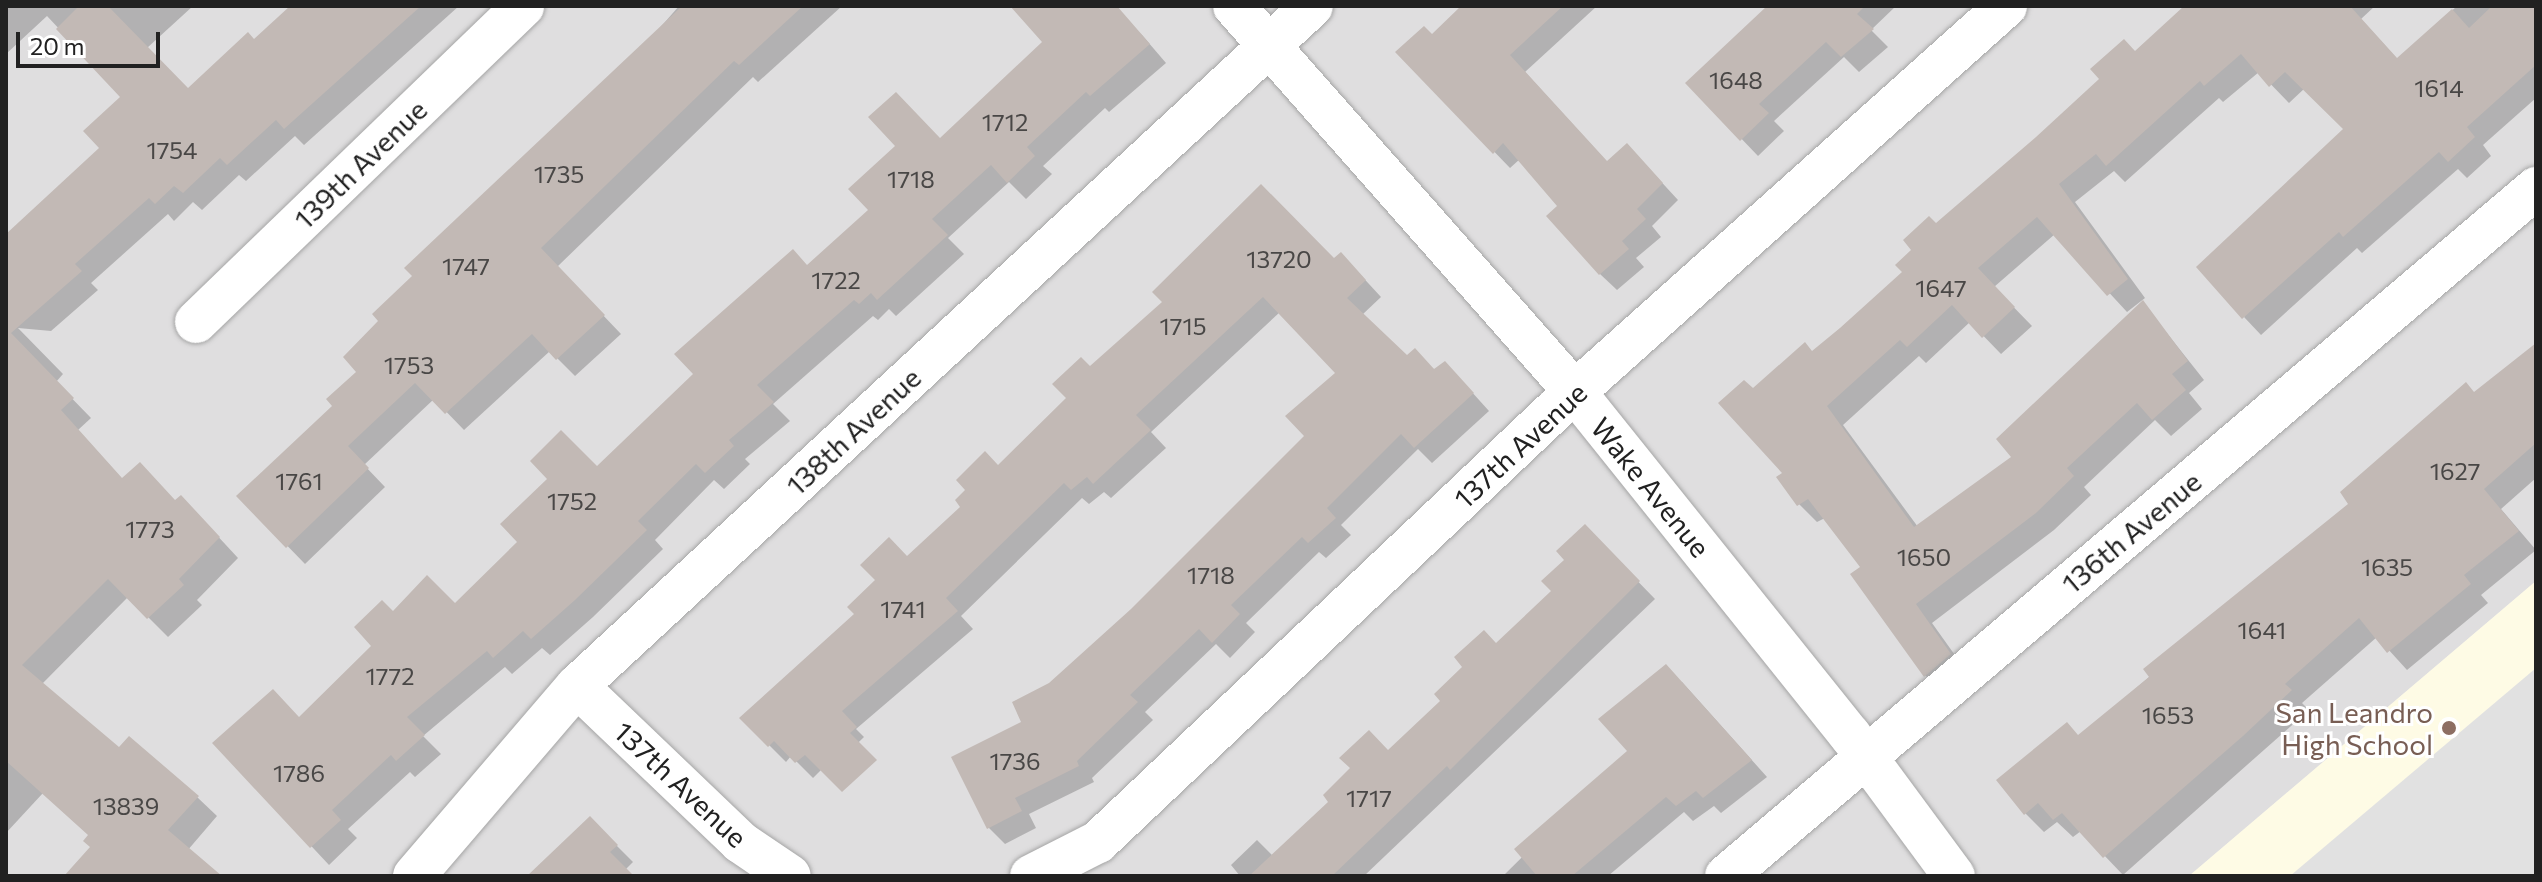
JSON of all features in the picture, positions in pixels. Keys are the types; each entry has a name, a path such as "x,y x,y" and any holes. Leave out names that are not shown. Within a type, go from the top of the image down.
{"street":[{"name":"139th Avenue","path":"196,322 523,6"},
{"name":"Wake Avenue","path":"1234,6 1575,392 1866,755 1954,876"},
{"name":"138th Avenue","path":"414,876 577,686 1312,6"},
{"name":"137th Avenue","path":"1031,876 1098,842 1575,392 2006,6"},
{"name":"136th Avenue","path":"1726,876 2536,188"},
{"name":"137th Avenue","path":"577,686 740,842 790,876"}],"shaded area":[{"path":"6,6 2536,6 2536,581 2189,876 6,876"},
{"name":"San Leandro High School","path":"2536,581 2536,876 2189,876"},
{"path":"2536,668 2536,876 2290,876"}],"building":[{"path":"79,6 108,6 188,88 248,32 254,39 290,6 421,6 284,129 276,120 227,165 220,158 183,193 174,186 155,204 149,198 75,264 82,271 11,333 74,398 61,410 122,478 140,462 175,500 181,495 220,537 179,579 184,585 147,619 108,579 22,665 119,747 129,736 199,796 168,830 222,876 64,876 90,847 83,841 88,835 6,761 6,234 99,148 83,131 120,97 56,29"},
{"path":"682,6 803,6 739,65 734,61 541,248 605,315 556,360 532,334 445,414 415,383 348,446 369,468 286,548 236,496 332,406 326,399 356,372 343,357 378,321 372,314 412,276 404,268"},
{"path":"1010,6 1117,6 1150,44 1090,96 1086,92 1027,147 1035,156 1007,183 991,165 932,219 948,235 877,300 871,293 859,304 854,300 757,385 774,402 729,440 734,446 705,473 696,464 638,521 647,530 575,600 531,639 523,631 493,658 487,651 407,717 425,735 396,761 391,755 332,810 341,820 310,848 212,743 273,689 299,717 371,646 354,627 382,600 393,611 427,575 455,603 517,542 500,524 547,479 530,461 561,430 597,466 693,374 674,354 793,249 807,265 868,210 848,189 895,146 868,117 896,92 940,138 1042,42"},
{"path":"1461,6 1563,6 1510,55 1607,161 1627,143 1663,183 1637,209 1646,219 1622,241 1629,249 1599,275 1546,216 1557,206 1503,143 1493,154 1395,52 1424,26 1432,34"},
{"path":"1767,6 1865,6 1857,14 1874,29 1841,57 1826,42 1759,104 1769,113 1740,141 1685,83"},
{"path":"2184,6 2350,6 2397,58 2452,9 2469,28 2492,6 2536,6 2536,65 2467,127 2475,137 2448,162 2439,152 2343,237 2339,232 2242,319 2196,267 2343,129 2285,72 2269,87 2241,54 2204,86 2200,81 2106,166 2096,154 2059,184 2128,279 2107,296 2037,217 1978,268 2015,307 1982,338 1952,305 1907,347 1900,340 1827,406 1914,527 2011,457 1996,439 2143,300 2188,361 2172,374 2186,390 2152,420 2137,403 2067,468 2074,476 2036,513 1916,604 1951,654 1924,677 1850,574 1860,567 1808,499 1797,506 1776,477 1782,473 1718,403 1744,380 1753,388 1805,342 1812,351 1840,328 1902,272 1895,265 1911,250 1903,240 1929,216 1936,223 2036,137 2099,79 2090,69 2124,39 2135,51"},
{"path":"1261,184 1334,258 1341,252 1366,280 1347,298 1407,355 1415,348 1434,369 1445,361 1474,393 1414,448 1401,434 1327,508 1336,518 1308,543 1302,537 1231,605 1240,614 1212,643 1199,629 1130,695 1138,702 1077,761 1079,766 1015,798 1022,811 987,829 951,757 1021,722 1012,702 1049,683 1131,609 1304,436 1285,416 1335,373 1263,297 1136,415 1151,430 1093,484 1087,477 1071,490 1064,483 946,598 958,611 842,711 857,727 850,733 877,760 842,792 805,755 795,763 774,741 768,747 739,718 854,614 847,607 875,580 860,565 889,537 907,556 960,507 955,500 965,490 956,480 985,451 998,465 1066,398 1052,384 1081,357 1090,366 1162,302 1152,292"},
{"path":"2536,343 2536,443 2484,489 2519,531 2464,575 2471,584 2387,653 2359,618 2285,684 2292,690 2243,736 2103,858 2062,813 2053,820 2038,803 2024,815 1996,780 2067,722 2078,735 2149,677 2143,669 2348,504 2340,492 2466,382 2474,392"},
{"path":"1585,524 1640,581 1450,770 1447,766 1332,876 1249,876 1328,802 1323,795 1350,768 1339,758 1369,730 1388,750 1440,701 1434,694 1462,667 1454,657 1484,630 1496,643 1551,591 1541,581 1564,560 1556,551"},
{"path":"1666,664 1752,760 1703,798 1696,791 1676,806 1666,797 1572,876 1537,876 1514,849 1627,751 1598,719"},
{"path":"590,816 618,845 610,852 634,876 527,876"}],"place":[{"name":"San Leandro High School","path":"2449,728"}]}
